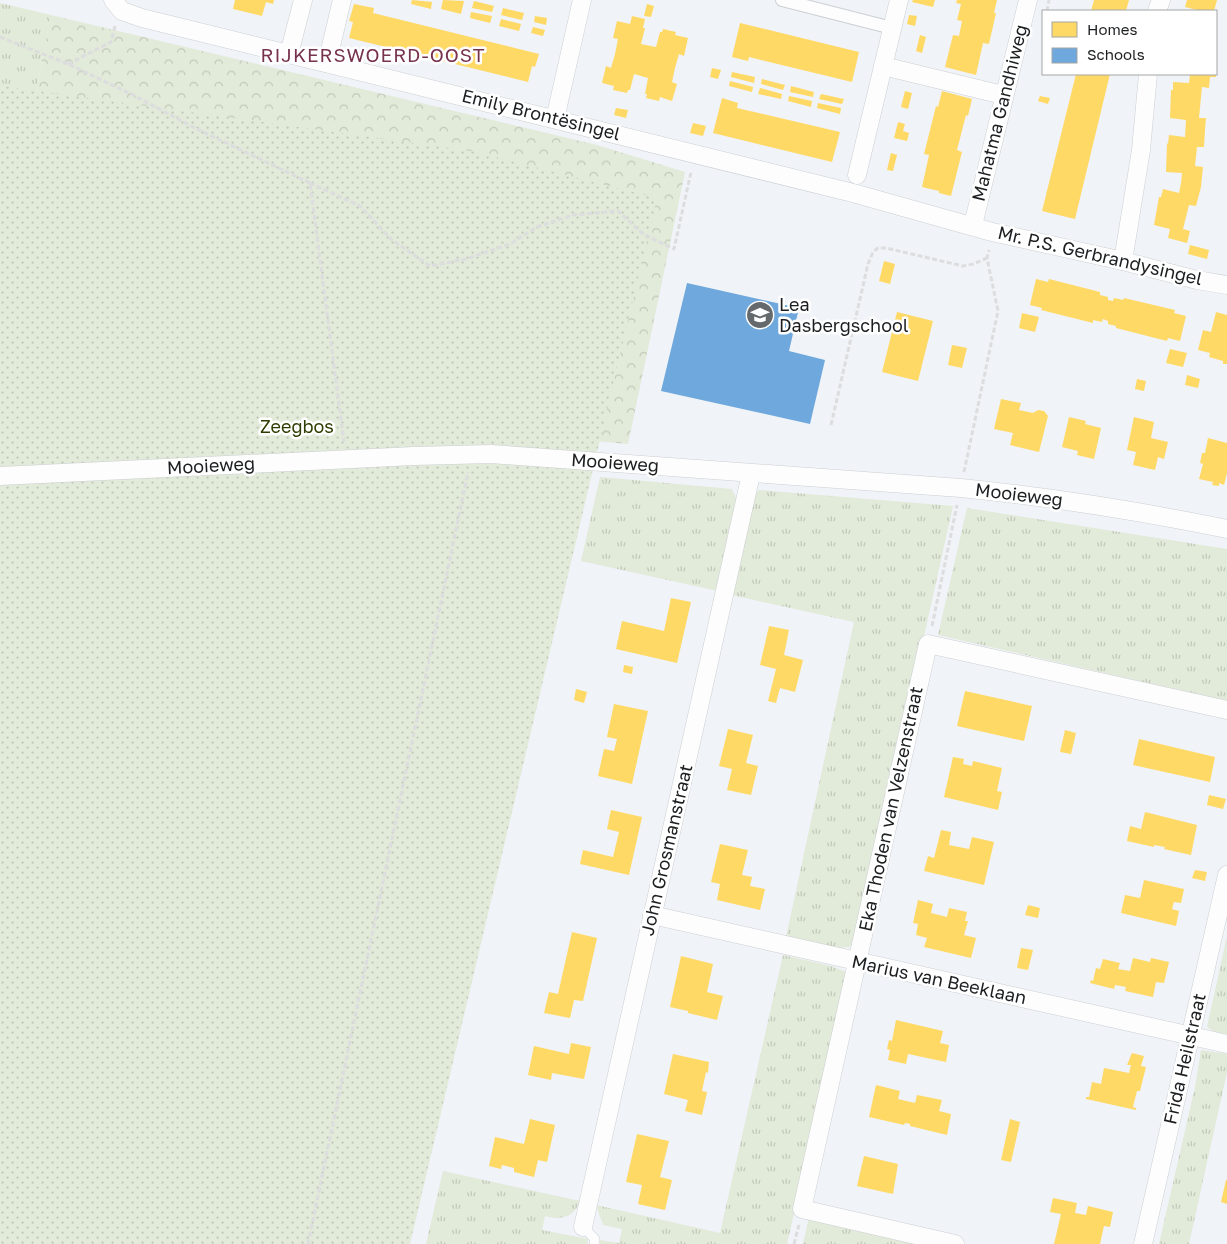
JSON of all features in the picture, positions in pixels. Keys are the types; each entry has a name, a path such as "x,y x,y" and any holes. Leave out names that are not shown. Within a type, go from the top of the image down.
{"street":[{"name":"Emily Brontësingel","path":"113,0 122,11 142,18 853,193 973,225"},
{"path":"290,54 303,0"},
{"path":"327,63 342,0"},
{"path":"555,119 582,0"},
{"path":"782,0 892,28"},
{"path":"857,175 898,0"},
{"name":"Mahatma Gandhiweg","path":"973,225 1003,95 1028,0"},
{"path":"883,66 1003,95"},
{"path":"1123,261 1141,150 1148,75"},
{"name":"Mr. P.S. Gerbrandysingel","path":"973,225 992,232 1198,280 1227,285"},
{"name":"Mooieweg","path":"0,476 346,459 492,454 961,488 1157,514 1227,528"},
{"name":"John Grosmanstraat","path":"583,1227 751,474"},
{"path":"928,644 1227,710"},
{"name":"Eka Thoden van Velzenstraat","path":"928,644 802,1209 955,1244"},
{"name":"Frida Heilstraat","path":"1143,1244 1227,875"},
{"name":"Marius van Beeklaan","path":"652,915 1227,1044"}],"lane":[{"path":"583,1227 595,1239 594,1244"}],"path":[{"path":"68,64 111,42 116,24"},
{"path":"0,37 68,64 131,94 195,128 360,206 392,240 430,266 475,256 510,244 538,227 573,215 618,211 643,234 674,249 695,154"},
{"path":"310,183 346,459"},
{"path":"928,644 998,311 987,258 992,232"},
{"path":"831,425 868,264 873,252 878,248 886,248 963,266 987,258"},
{"path":"308,1244 469,472 459,471"}],"green space":[{"path":"0,3 51,15 15,197 0,194"},
{"path":"51,15 597,145 685,172 628,444 574,439 15,197"},
{"name":"Zeegbos","path":"0,83 3,86 471,151 657,198 410,1244 0,1244"},
{"path":"600,477 732,489 737,500 718,591 581,561"},
{"path":"759,490 953,506 856,942 849,947 838,948 786,937 854,622 731,595 755,495"},
{"path":"967,508 1227,549 1227,701 938,635"},
{"path":"1227,936 1227,1034 1215,1032 1207,1027"},
{"path":"783,955 831,966 846,972 848,981 787,1244 600,1244 600,1240 619,1243 622,1229 603,1225 596,1205 720,1233"},
{"path":"1201,1050 1227,1054 1227,1072 1189,1244 1159,1244 1195,1087"},
{"path":"443,1171 580,1201 571,1214 556,1218 545,1216 542,1230 588,1239 587,1244 426,1244"},
{"path":"809,1217 927,1244 803,1244"}],"building: Homes":[{"path":"235,0 274,0 273,4 266,2 262,16 233,9"},
{"path":"412,0 432,2 431,9 411,4"},
{"path":"443,0 464,1 461,14 441,9"},
{"path":"913,0 935,0 933,7 912,2"},
{"path":"957,0 997,0 989,44 983,43 976,75 945,67 953,35 959,36 962,21 957,20 961,4 956,3"},
{"path":"1094,0 1129,0 1126,10 1091,10"},
{"path":"1187,0 1217,0 1214,10 1197,10 1185,7"},
{"path":"474,1 494,6 492,12 472,8"},
{"path":"354,4 374,8 373,13 539,54 535,67 532,66 528,82 349,38 353,22 349,21"},
{"path":"647,4 654,6 651,17 644,16"},
{"path":"503,8 524,13 522,20 501,15"},
{"path":"471,12 492,16 490,23 470,18"},
{"path":"909,15 917,16 915,26 907,24"},
{"path":"535,16 547,18 546,25 534,22"},
{"path":"632,16 645,19 641,44 656,47 660,32 663,29 676,32 675,35 688,38 684,56 679,54 675,68 672,82 677,84 672,101 660,97 659,101 646,98 648,78 634,74 630,90 627,93 613,90 614,86 602,83 606,66 611,68 615,54 618,39 613,38 617,21 630,24"},
{"path":"501,19 521,24 519,31 499,26"},
{"path":"740,23 859,52 852,82 749,57 748,61 732,57"},
{"path":"533,27 545,30 543,36 531,33"},
{"path":"920,35 926,37 922,53 916,51"},
{"path":"712,68 721,70 718,79 710,77"},
{"path":"732,72 755,77 754,83 731,77"},
{"path":"1076,75 1110,75 1075,219 1042,211"},
{"path":"1190,75 1216,75 1216,77 1210,77 1209,88 1202,87 1199,118 1206,118 1204,147 1197,147 1195,166 1203,167 1201,187 1196,206 1189,205 1183,229 1190,231 1187,243 1168,238 1170,229 1154,225 1159,197 1161,197 1163,189 1179,193 1182,173 1166,172 1167,143 1169,135 1185,137 1186,120 1170,118 1171,90 1173,90 1173,82 1189,83"},
{"path":"762,79 785,85 783,90 761,84"},
{"path":"730,81 753,87 752,92 729,86"},
{"path":"791,86 814,92 813,97 790,92"},
{"path":"760,88 782,94 781,99 758,94"},
{"path":"905,91 912,93 908,109 901,107"},
{"path":"942,91 972,99 957,150 962,152 951,196 922,187 929,155 924,154 936,106 938,107"},
{"path":"821,94 844,99 842,104 819,99"},
{"path":"789,96 812,101 811,107 788,101"},
{"path":"1040,96 1050,98 1048,104 1038,101"},
{"path":"722,98 738,103 737,108 840,132 832,162 713,133"},
{"path":"818,103 841,108 840,114 817,108"},
{"path":"616,108 628,110 626,118 614,115"},
{"path":"898,122 905,124 903,131 909,133 907,141 894,138"},
{"path":"693,123 706,126 703,136 690,133"},
{"path":"891,153 897,155 893,171 887,170"},
{"path":"1190,245 1209,250 1207,259 1188,254"},
{"path":"884,261 895,264 890,284 879,281"},
{"path":"1036,279 1048,282 1049,279 1100,292 1100,295 1108,297 1108,300 1113,301 1114,298 1123,300 1124,298 1175,310 1174,313 1186,316 1180,341 1168,338 1167,341 1116,328 1116,326 1108,324 1108,321 1103,319 1102,322 1093,320 1093,323 1041,310 1042,308 1030,305"},
{"path":"897,312 933,321 918,381 882,372"},
{"path":"1216,312 1227,315 1227,364 1209,357 1210,353 1198,350 1203,330 1211,332"},
{"path":"1022,313 1039,317 1035,332 1019,328"},
{"path":"952,345 967,348 962,368 948,365"},
{"path":"1170,349 1187,353 1183,367 1166,363"},
{"path":"1187,375 1200,379 1198,388 1185,385"},
{"path":"1137,379 1146,381 1144,391 1135,389"},
{"path":"1001,399 1021,403 1019,410 1033,413 1038,410 1044,411 1048,416 1039,452 1010,445 1013,433 994,429"},
{"path":"1069,417 1086,421 1085,424 1101,428 1094,459 1077,455 1078,451 1062,447"},
{"path":"1134,417 1154,422 1151,438 1168,442 1164,459 1158,457 1155,470 1133,465 1136,452 1127,450"},
{"path":"1208,438 1227,443 1227,473 1224,485 1219,483 1219,486 1212,485 1213,482 1199,479 1203,464 1200,463 1202,453 1205,453"},
{"path":"671,598 691,602 677,663 616,649 622,621 664,631"},
{"path":"769,626 789,630 784,655 803,660 795,692 780,688 776,703 768,701 776,669 760,665"},
{"path":"624,665 633,667 632,674 623,672"},
{"path":"576,689 587,692 584,703 574,700"},
{"path":"965,691 1032,706 1024,741 957,726"},
{"path":"614,704 648,711 632,784 598,776 604,749 614,751 617,739 607,737"},
{"path":"728,729 753,735 746,763 758,766 751,795 727,790 732,769 719,766"},
{"path":"1065,730 1076,733 1071,754 1060,752"},
{"path":"1139,739 1215,757 1210,782 1133,765"},
{"path":"953,757 964,759 963,764 972,766 973,761 1002,768 997,791 1002,792 998,810 944,797"},
{"path":"1209,795 1226,799 1223,809 1207,805"},
{"path":"611,810 642,817 629,875 580,864 583,850 613,857 619,832 607,829"},
{"path":"1145,812 1197,825 1191,855 1164,849 1165,847 1154,845 1154,847 1127,841 1130,826 1141,829"},
{"path":"941,830 951,832 949,845 969,849 972,837 994,842 984,885 924,871 928,856 934,858"},
{"path":"720,844 748,850 742,875 752,877 750,886 765,889 760,910 717,900 720,884 711,882"},
{"path":"1195,870 1207,872 1205,881 1192,878"},
{"path":"1144,880 1184,889 1181,903 1174,902 1172,909 1179,911 1176,926 1121,913 1125,895 1140,898"},
{"path":"918,900 933,904 931,913 947,917 949,908 967,912 965,921 968,921 964,935 976,938 971,958 924,947 927,938 916,935 918,924 913,923"},
{"path":"1028,905 1040,908 1038,918 1025,915"},
{"path":"572,932 597,938 583,1001 574,1000 570,1018 544,1013 549,992 558,994"},
{"path":"1021,948 1033,950 1028,970 1017,968"},
{"path":"681,956 713,964 707,992 723,996 717,1020 670,1007"},
{"path":"1133,958 1150,962 1151,958 1169,962 1164,983 1156,982 1153,997 1125,991 1126,987 1115,985 1114,989 1090,983 1091,980 1093,981 1096,968 1100,969 1103,959 1120,963 1118,969 1130,971"},
{"path":"896,1020 943,1031 940,1043 949,1045 946,1062 908,1054 906,1064 888,1060 890,1050 887,1049 889,1040 892,1041"},
{"path":"571,1043 591,1047 584,1079 552,1073 551,1080 528,1075 534,1046 569,1054"},
{"path":"1132,1053 1144,1056 1141,1066 1146,1067 1140,1091 1137,1091 1133,1107 1136,1110 1086,1099 1086,1097 1089,1097 1092,1082 1101,1084 1104,1068 1129,1073 1131,1065 1127,1065"},
{"path":"673,1054 709,1062 708,1073 706,1072 702,1091 707,1092 702,1115 685,1111 688,1100 664,1094"},
{"path":"876,1085 900,1091 898,1099 915,1103 917,1095 942,1100 939,1111 951,1114 947,1135 910,1126 910,1124 905,1123 904,1125 869,1117"},
{"path":"530,1119 555,1125 547,1162 538,1160 534,1177 514,1172 514,1168 502,1165 501,1169 489,1166 495,1137 524,1144"},
{"path":"1010,1119 1020,1122 1011,1162 1001,1160"},
{"path":"637,1134 669,1141 660,1177 672,1180 665,1210 638,1204 642,1185 626,1182"},
{"path":"864,1156 898,1164 893,1194 857,1186"},
{"path":"1227,1180 1227,1204 1221,1202"},
{"path":"1053,1198 1077,1203 1075,1213 1086,1215 1088,1206 1113,1212 1110,1227 1104,1226 1100,1244 1054,1244 1061,1214 1050,1212"}],"building: Schools":[{"path":"687,283 799,308 789,351 825,360 810,424 661,391"}],"place":[{"name":"Lea Dasbergschool","path":"760,315"}],"district":[{"name":"RIJKERSWOERD-OOST","path":"373,55"}]}
